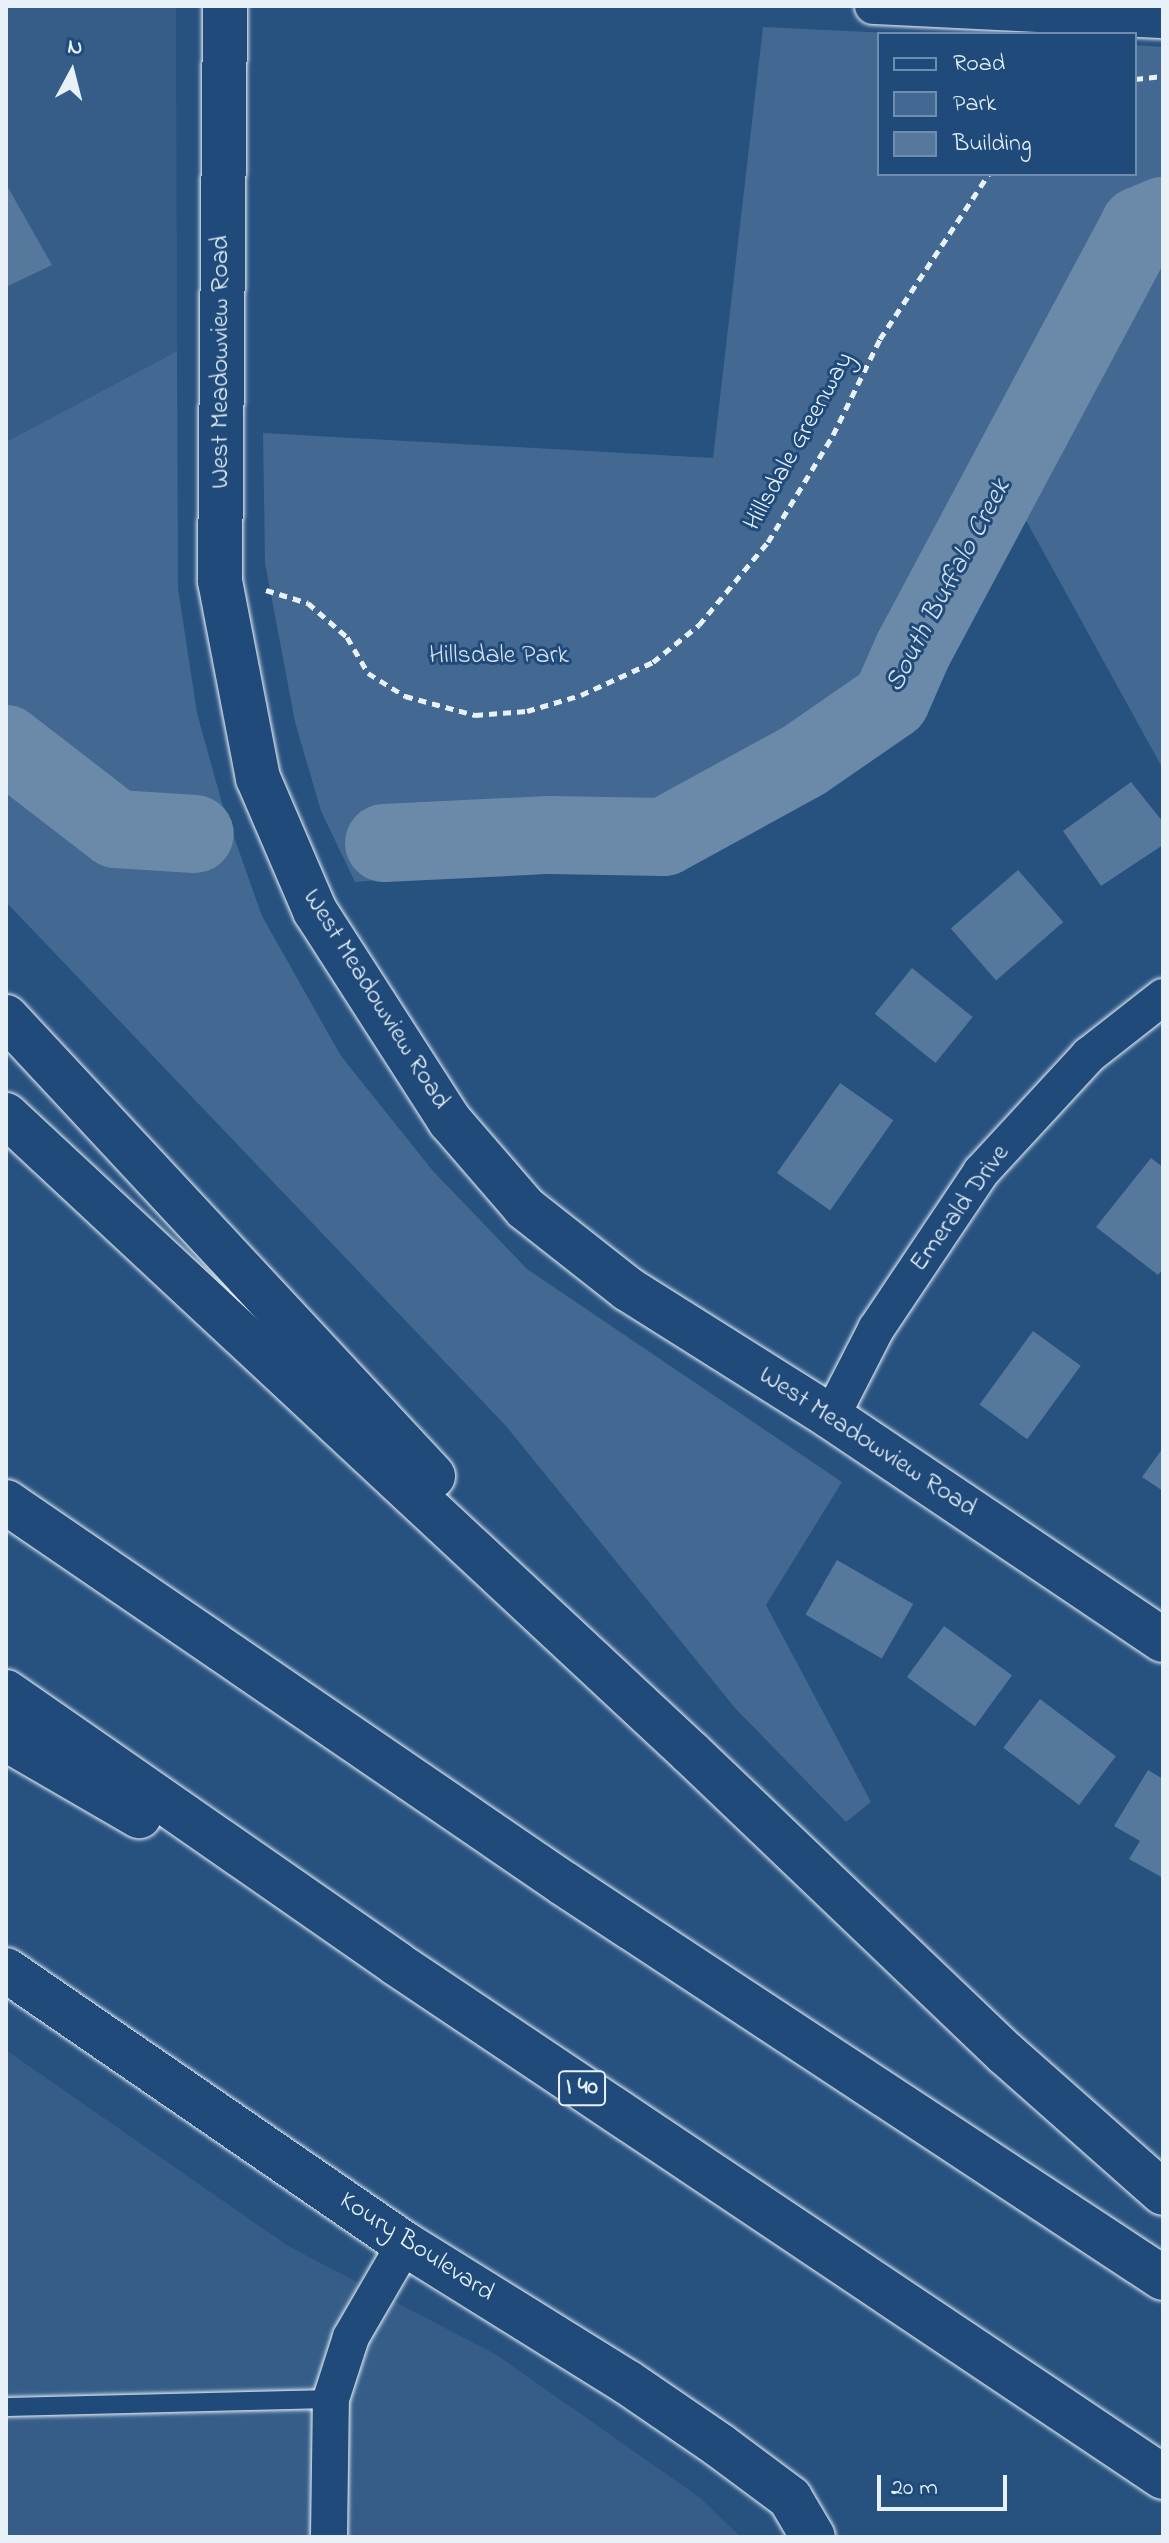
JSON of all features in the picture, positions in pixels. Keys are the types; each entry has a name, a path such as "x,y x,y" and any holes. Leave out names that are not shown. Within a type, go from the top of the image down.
{"main road":[{"name":"West Meadowview Road","path":"225,6 220,581 258,778 315,911 450,1121 525,1208 628,1289 831,1417 1163,1640"},
{"path":"6,1017 691,1753"},
{"path":"6,1115 691,1753 1005,2053 1163,2193"},
{"path":"6,1502 563,1883 1163,2278"},
{"name":"I 40","path":"6,1692 397,1964 1163,2477"},
{"path":"6,1739 397,1964"},
{"name":"Koury Boulevard","path":"6,1970 405,2244 627,2382 719,2445 790,2498 813,2537"}],"street":[{"path":"875,6 1163,20"},
{"name":"Emerald Drive","path":"831,1417 876,1329 981,1172 1089,1055 1163,997"},
{"path":"329,2537 331,2399 351,2337 405,2244"}],"lane":[{"path":"6,2407 331,2399"}],"path":[{"path":"1137,79 1163,76"},
{"name":"Hillsdale Greenway","path":"220,581 287,594 308,603 347,637 368,673 405,696 475,715 527,711 581,695 653,662 699,625 768,542 833,435 880,339 988,176"}],"shaded area":[{"path":"6,6 176,6 177,351 6,442"},
{"path":"6,2050 288,2246 495,2354 699,2497 741,2537 6,2537"}],"green space":[{"name":"Hillsdale Park","path":"763,27 877,32 877,176 1137,176 1137,45 1163,47 1163,769 1023,515 915,706 785,806 664,856 355,882 321,811 295,722 265,563 263,433 713,458"},
{"path":"177,351 178,588 197,713 222,803 262,916 341,1056 433,1171 527,1269 842,1482 766,1605 871,1802 846,1822 735,1708 506,1426 6,902 6,442"}],"building":[{"path":"6,184 52,265 6,287"},
{"path":"1131,782 1163,822 1163,845 1101,886 1063,831"},
{"path":"1018,870 1063,922 996,980 951,928"},
{"path":"912,968 973,1017 935,1063 875,1014"},
{"path":"840,1083 893,1120 830,1210 777,1173"},
{"path":"1151,1158 1163,1167 1163,1269 1158,1275 1096,1227"},
{"path":"1033,1331 1081,1366 1027,1439 980,1405"},
{"path":"1163,1448 1163,1491 1142,1477"},
{"path":"837,1560 913,1604 882,1659 806,1615"},
{"path":"944,1626 1012,1675 975,1726 907,1677"},
{"path":"1040,1699 1116,1756 1079,1805 1003,1748"},
{"path":"1148,1770 1163,1779 1163,1878 1129,1859 1140,1841 1114,1826"}],"waterway":[{"name":"South Buffalo Creek","path":"384,843 550,835 664,837 803,761 891,700 913,650 1139,226 1163,216"},
{"name":"South Buffalo Creek","path":"6,744 116,829 195,834"}]}
